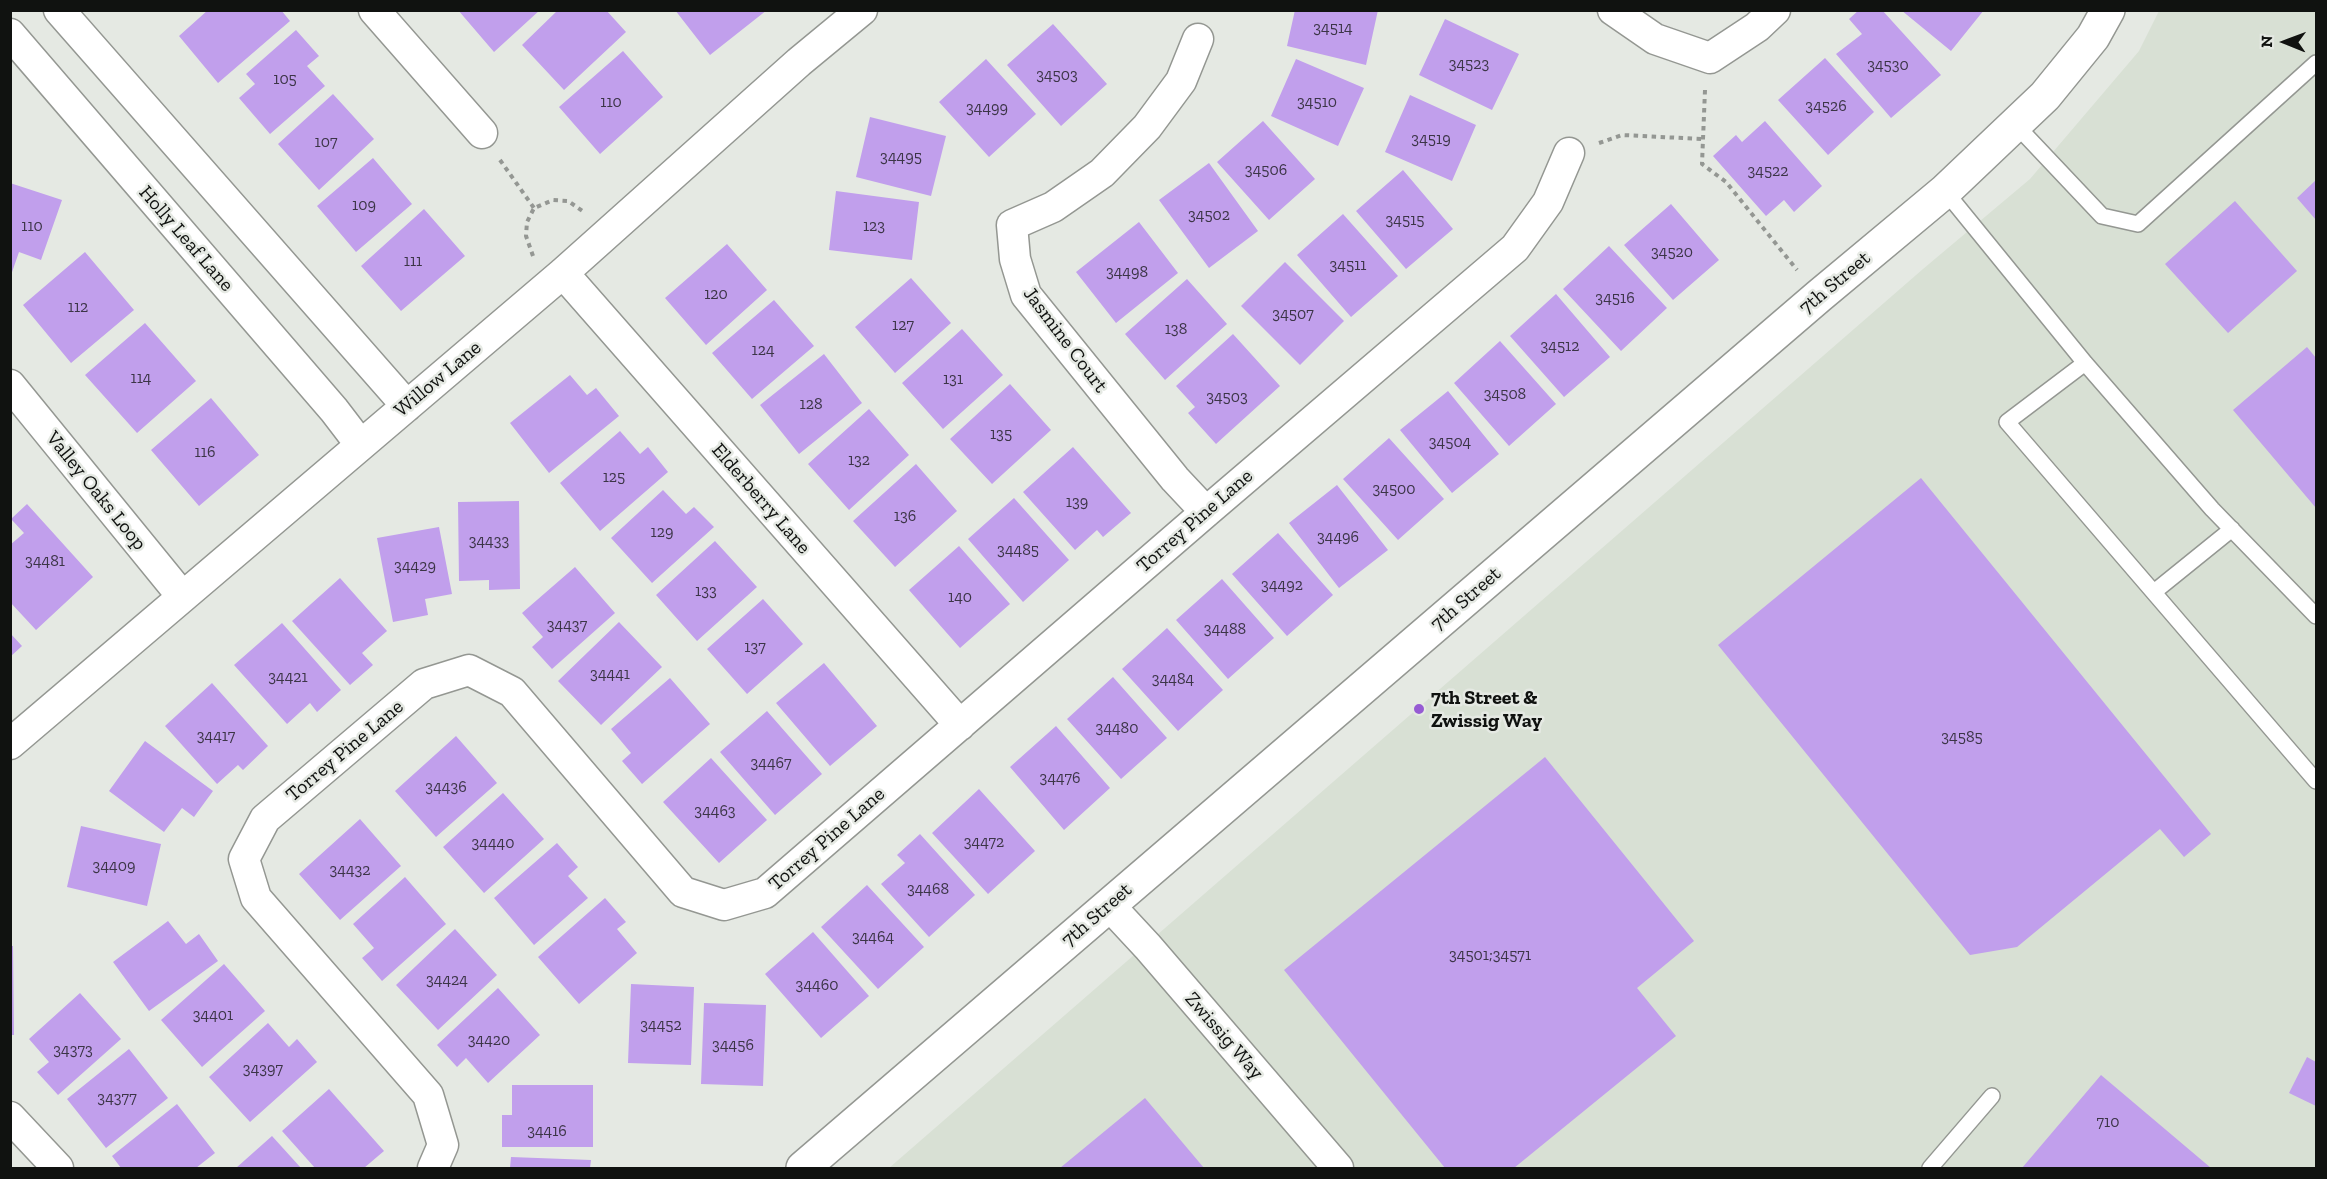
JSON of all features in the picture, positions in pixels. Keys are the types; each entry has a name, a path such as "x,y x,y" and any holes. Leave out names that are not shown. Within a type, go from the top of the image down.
{"street":[{"path":"59,10 407,406"},
{"path":"374,10 482,133"},
{"name":"Willow Lane","path":"10,744 557,278 799,62 862,10"},
{"path":"1613,10 1655,39 1710,58 1756,27 1775,10"},
{"name":"7th Street","path":"803,1168 1819,296 1945,191 2045,96 2093,37 2108,10"},
{"name":"Holly Leaf Lane","path":"10,34 334,410 360,444"},
{"name":"Jasmine Court","path":"1198,39 1181,81 1147,127 1102,173 1053,207 1012,225 1015,259 1026,295 1086,372 1206,512"},
{"name":"Torrey Pine Lane","path":"433,1168 443,1145 428,1095 256,898 244,859 265,819 424,684 469,670 512,692 683,892 724,905 765,893 1515,248 1548,202 1569,153"},
{"name":"Elderberry Lane","path":"557,278 960,725"},
{"name":"Valley Oaks Loop","path":"10,385 182,596"},
{"name":"Zwissig Way","path":"1109,905 1148,947 1338,1168"},
{"path":"10,1117 58,1168"}],"lane":[{"path":"2015,124 2102,216 2138,224 2316,63"},
{"path":"1945,191 2085,363 2212,509 2316,616"},
{"path":"2085,363 2007,422 2316,781"},
{"path":"2154,592 2232,529"},
{"path":"1930,1168 1992,1096"}],"path":[{"path":"1710,58 1703,99 1702,164 1726,182 1819,296"},
{"path":"482,133 534,208"},
{"path":"1569,153 1622,135 1702,139"},
{"path":"557,278 530,252 526,236 527,222 534,208 553,200 568,201 582,209 603,236"}],"shaded area":[{"path":"2159,11 2316,11 2316,1168 889,1168 1923,269 2030,179 2139,51"}],"building":[{"path":"208,10 281,10 290,21 218,83 179,36"},
{"path":"458,10 540,10 494,52"},
{"path":"558,10 606,10 626,32 564,90 522,45"},
{"path":"675,10 767,10 710,55"},
{"path":"1295,10 1378,10 1366,65 1287,46"},
{"path":"1859,10 1882,10 1941,75 1891,118 1836,54 1862,34 1849,19"},
{"path":"1901,10 1984,10 1951,51"},
{"path":"1445,19 1519,54 1492,110 1419,75"},
{"path":"1053,24 1107,84 1061,126 1007,65"},
{"path":"296,30 319,56 307,66 325,86 270,134 239,98 255,84 246,74"},
{"path":"623,51 663,97 600,154 559,107"},
{"path":"1825,58 1874,112 1828,155 1778,100"},
{"path":"986,59 1036,114 989,157 939,102"},
{"path":"1296,59 1364,88 1338,146 1271,116"},
{"path":"333,94 374,139 319,190 278,144"},
{"path":"1410,95 1476,125 1452,181 1385,152"},
{"path":"870,117 946,136 931,196 856,177"},
{"path":"1263,121 1315,179 1269,220 1217,162"},
{"path":"1765,121 1822,186 1794,212 1784,200 1766,216 1713,156 1736,135 1742,142"},
{"path":"373,158 412,204 356,252 317,206"},
{"path":"1209,163 1258,231 1209,268 1159,200"},
{"path":"1403,170 1453,229 1406,269 1356,211"},
{"path":"2316,180 2316,220 2297,198"},
{"path":"10,183 62,200 41,260 19,252 11,275"},
{"path":"836,191 919,202 912,260 829,250"},
{"path":"2235,201 2297,271 2228,333 2165,264"},
{"path":"1671,204 1719,260 1673,300 1624,245"},
{"path":"424,209 465,256 401,311 361,266"},
{"path":"1343,214 1398,276 1351,317 1297,255"},
{"path":"1139,222 1178,273 1116,323 1076,272"},
{"path":"727,244 767,290 706,345 665,298"},
{"path":"1609,246 1667,308 1621,351 1563,289"},
{"path":"85,252 134,310 71,363 23,305"},
{"path":"1285,262 1344,321 1300,365 1241,306"},
{"path":"911,278 951,323 895,373 855,327"},
{"path":"1187,279 1227,324 1165,380 1125,334"},
{"path":"1556,294 1610,357 1564,397 1510,336"},
{"path":"774,300 814,346 752,399 712,353"},
{"path":"145,323 196,381 137,433 85,375"},
{"path":"962,329 1003,375 943,429 902,383"},
{"path":"1233,334 1280,386 1216,444 1188,413 1195,407 1176,386"},
{"path":"1500,341 1556,404 1509,446 1454,383"},
{"path":"2307,347 2316,358 2316,508 2233,410"},
{"path":"824,354 862,403 799,454 760,405"},
{"path":"570,375 587,395 596,388 619,416 549,473 510,423"},
{"path":"1010,384 1051,430 992,484 950,439"},
{"path":"1448,391 1499,454 1452,493 1400,430"},
{"path":"211,398 259,455 199,506 151,450"},
{"path":"869,409 909,455 849,510 808,464"},
{"path":"620,431 640,454 648,447 668,472 600,531 560,483"},
{"path":"1389,438 1444,499 1398,540 1343,479"},
{"path":"1073,447 1131,513 1103,537 1097,530 1075,550 1023,492"},
{"path":"916,464 957,511 895,567 853,521"},
{"path":"1921,478 2211,834 2184,857 2160,829 2017,947 1970,955 1718,645"},
{"path":"1337,485 1388,550 1339,588 1289,523"},
{"path":"663,490 686,514 694,507 714,527 652,583 611,538"},
{"path":"1014,498 1069,560 1023,602 968,539"},
{"path":"519,501 520,589 489,590 489,580 459,581 458,502"},
{"path":"27,504 93,577 36,630 10,602 10,545 24,533 11,519"},
{"path":"439,527 452,594 425,599 428,615 393,622 377,538"},
{"path":"1278,533 1333,595 1287,636 1232,574"},
{"path":"715,541 757,587 697,641 656,595"},
{"path":"959,546 1010,604 960,648 909,590"},
{"path":"575,567 615,613 552,669 532,647 543,637 522,613"},
{"path":"340,578 387,631 362,653 373,665 350,685 292,621"},
{"path":"1222,579 1274,638 1228,679 1176,620"},
{"path":"763,599 803,644 747,694 707,649"},
{"path":"619,622 662,667 601,725 558,681"},
{"path":"282,623 341,690 317,712 310,703 287,724 234,665"},
{"path":"1167,628 1223,690 1178,731 1122,669"},
{"path":"10,633 22,646 10,657"},
{"path":"824,663 877,726 830,766 776,703"},
{"path":"1113,677 1167,738 1121,779 1067,719"},
{"path":"670,678 710,724 642,784 622,761 631,753 611,729"},
{"path":"212,683 268,746 243,770 238,765 217,784 165,726"},
{"path":"767,711 822,774 775,815 720,752"},
{"path":"1056,726 1110,788 1064,830 1010,767"},
{"path":"456,736 497,783 436,837 395,791"},
{"path":"145,741 213,791 194,817 182,808 164,832 109,791"},
{"path":"1545,757 1694,941 1637,988 1676,1036 1514,1168 1445,1168 1284,970"},
{"path":"711,758 767,820 719,863 663,802"},
{"path":"979,789 1035,851 988,894 932,833"},
{"path":"503,793 544,839 484,893 443,847"},
{"path":"360,819 401,866 340,920 299,874"},
{"path":"81,826 161,844 147,906 67,887"},
{"path":"920,834 975,895 929,937 881,884 905,863 897,855"},
{"path":"557,843 578,867 568,876 588,898 534,945 494,898"},
{"path":"405,877 446,924 382,981 362,958 374,948 353,924"},
{"path":"867,885 924,947 878,989 821,927"},
{"path":"605,898 626,922 617,929 637,953 579,1004 538,957"},
{"path":"168,921 186,944 199,934 218,961 149,1011 113,962"},
{"path":"455,929 497,975 438,1030 396,985"},
{"path":"813,932 869,996 821,1038 765,974"},
{"path":"10,946 13,946 14,1035 10,1035"},
{"path":"224,964 265,1011 202,1067 161,1020"},
{"path":"631,984 694,987 691,1065 628,1063"},
{"path":"498,988 540,1035 488,1083 466,1058 457,1067 437,1045"},
{"path":"80,993 121,1039 58,1095 37,1072 49,1062 29,1039"},
{"path":"704,1003 766,1005 763,1086 701,1084"},
{"path":"268,1023 289,1047 297,1039 317,1062 250,1122 209,1077"},
{"path":"129,1049 168,1098 106,1148 67,1099"},
{"path":"2307,1057 2316,1062 2316,1106 2289,1093"},
{"path":"2101,1075 2211,1168 2022,1168"},
{"path":"512,1085 593,1085 593,1147 502,1147 502,1115 512,1115"},
{"path":"329,1089 384,1151 364,1168 315,1168 282,1131"},
{"path":"1145,1098 1204,1168 1060,1168"},
{"path":"177,1104 215,1153 196,1168 121,1168 112,1156"},
{"path":"272,1136 301,1168 236,1168"},
{"path":"511,1157 591,1160 590,1168 510,1168"}],"place":[{"name":"7th Street & Zwissig Way","path":"1419,709"}]}
